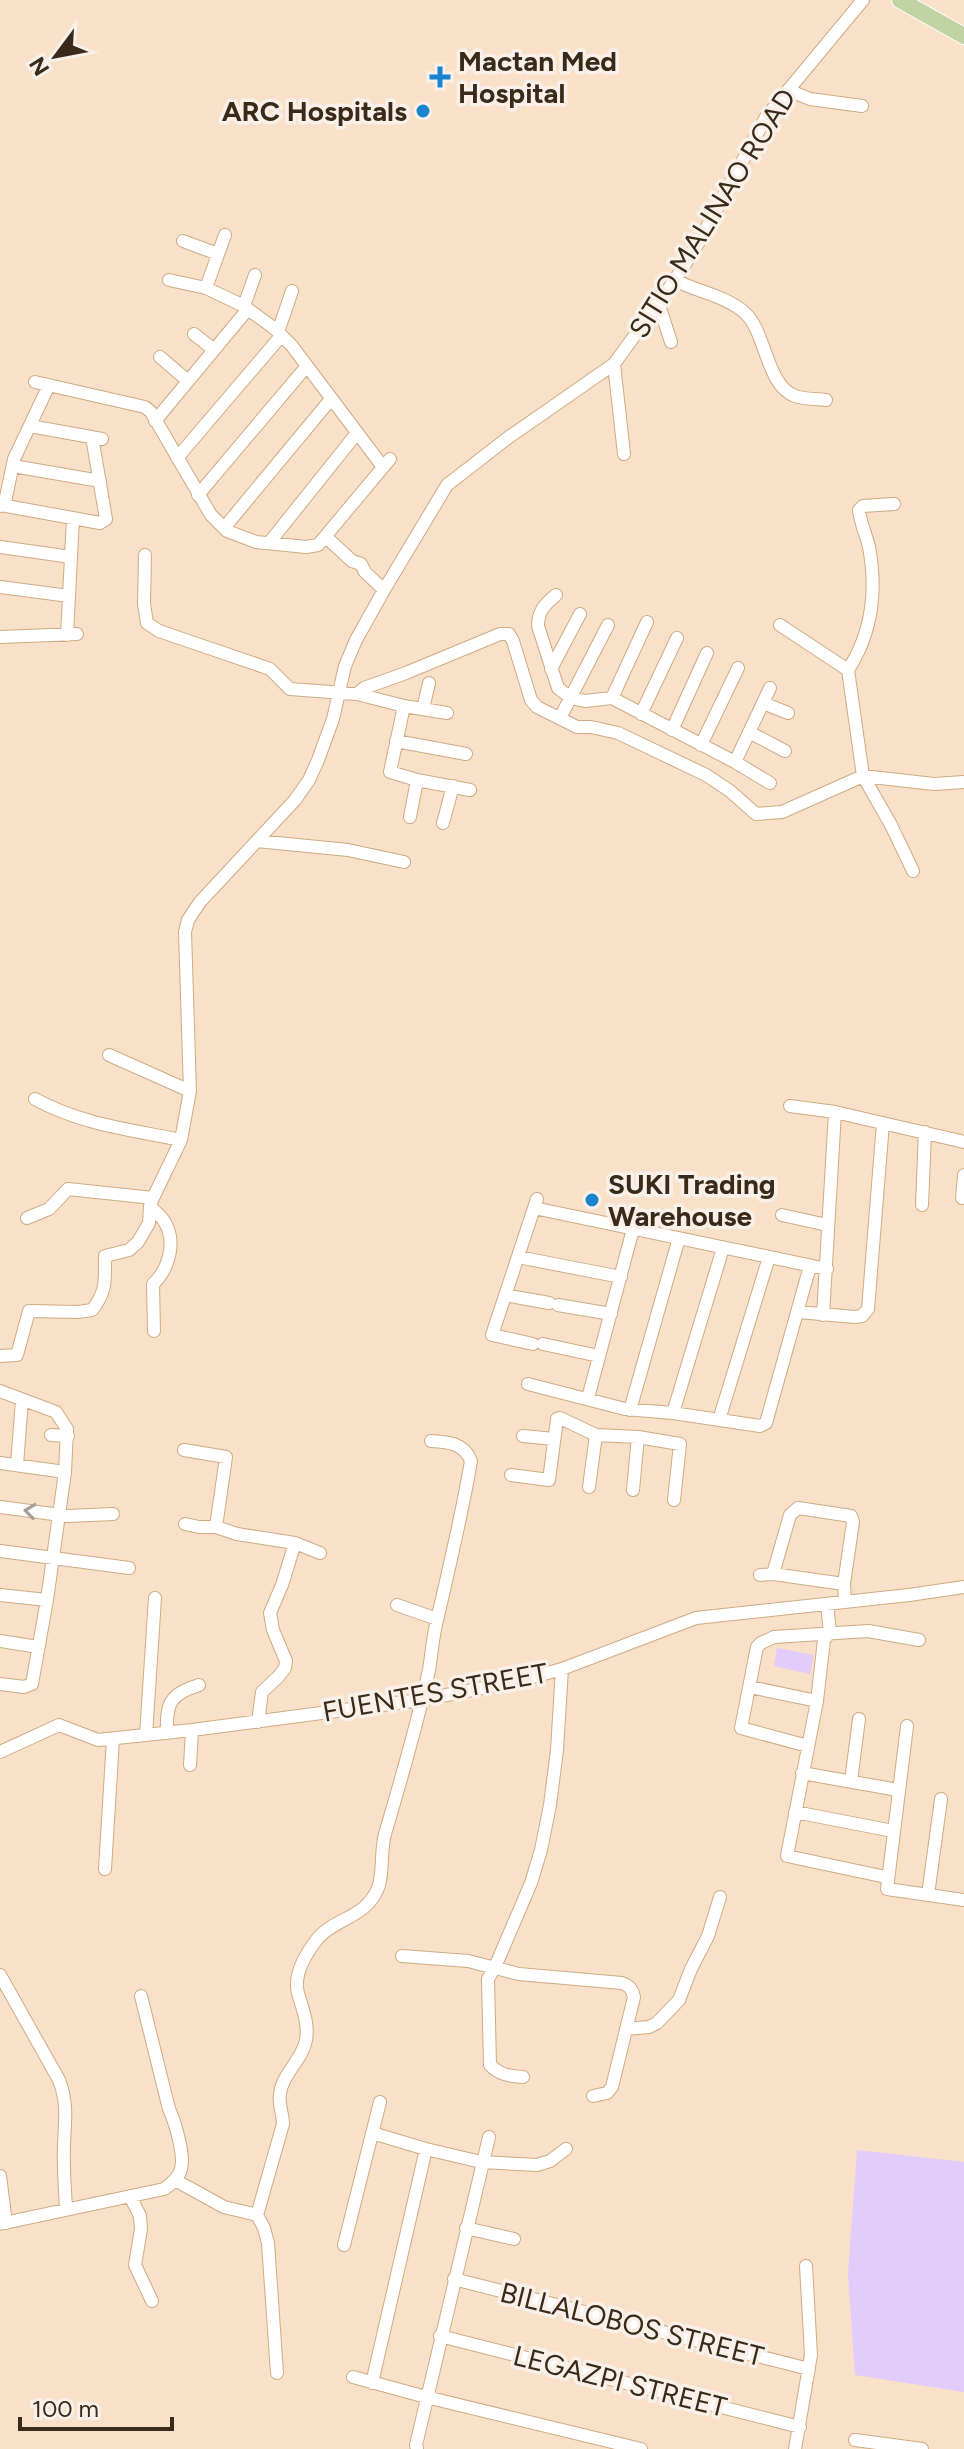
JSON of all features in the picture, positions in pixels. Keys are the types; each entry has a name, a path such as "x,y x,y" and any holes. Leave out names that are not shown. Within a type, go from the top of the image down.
{"main road":[{"path":"900,0 964,36"}],"street":[{"name":"SITIO MALINAO ROAD","path":"0,1356 17,1355 29,1311 92,1310 105,1290 105,1256 129,1250 138,1242 149,1223 151,1202 181,1140 190,1091 185,932 188,920 200,902 295,800 309,780 333,719 345,666 384,590 447,485 509,437 614,364 659,305 700,240 766,117 863,0"},
{"path":"788,90 810,99 862,106"},
{"path":"206,288 225,235"},
{"path":"183,241 218,254"},
{"path":"155,421 246,308 255,275"},
{"path":"35,382 145,407 211,515 224,528 256,542 306,547 318,545 386,463 357,433 292,346 279,334 246,308 206,288 169,280"},
{"path":"675,280 728,301 746,313 758,329 762,347 781,386 793,396 826,400"},
{"path":"177,458 279,334 292,291"},
{"path":"659,305 671,342"},
{"path":"194,334 214,350"},
{"path":"160,357 188,381"},
{"path":"614,364 624,454"},
{"path":"198,495 306,367"},
{"path":"0,506 5,502 13,466 49,385"},
{"path":"224,528 331,399"},
{"path":"0,506 100,523 106,519 97,438 30,426"},
{"path":"269,543 357,433"},
{"path":"13,466 100,481"},
{"path":"894,504 863,506 859,510 869,547 871,616 860,651 848,670 863,776 913,871"},
{"path":"0,637 72,635 69,596 73,518"},
{"path":"326,537 352,561 361,564 384,590"},
{"path":"0,547 71,557"},
{"path":"145,555 144,604 147,623 159,631 270,669 290,689 357,694 447,713"},
{"path":"0,587 69,596"},
{"path":"556,595 545,604 538,618 538,626 558,688 571,698 585,701 612,698 770,783"},
{"path":"551,669 580,614"},
{"path":"612,698 647,622"},
{"path":"560,718 608,625"},
{"path":"780,625 848,670"},
{"path":"357,694 364,688 500,634 509,634 531,700 537,707 577,727 618,733 706,775 756,814 782,812 863,776 934,784 964,782"},
{"path":"641,714 677,638"},
{"path":"672,730 707,653"},
{"path":"701,745 738,668"},
{"path":"423,709 429,683"},
{"path":"735,762 770,688"},
{"path":"763,703 788,713"},
{"path":"404,706 390,772 470,790"},
{"path":"749,732 785,751"},
{"path":"396,741 466,754"},
{"path":"410,817 417,780"},
{"path":"443,823 453,786"},
{"path":"257,841 348,850 404,862"},
{"path":"109,1055 190,1091"},
{"path":"35,1099 60,1113 181,1140"},
{"path":"790,1106 835,1112 964,1142"},
{"path":"823,1315 835,1112"},
{"path":"798,1312 862,1316 868,1309 883,1123"},
{"path":"922,1205 925,1132"},
{"path":"962,1198 964,1175"},
{"path":"27,1218 49,1209 68,1189 151,1202 166,1222 170,1243 166,1270 153,1284 154,1331"},
{"path":"599,1356 492,1335 536,1204 633,1229 827,1269"},
{"path":"782,1215 827,1225"},
{"path":"588,1398 633,1229"},
{"path":"623,1436 628,1409 679,1238"},
{"path":"673,1413 723,1248"},
{"path":"518,1257 621,1277"},
{"path":"719,1420 769,1257"},
{"path":"528,1384 628,1409 673,1413 754,1427 766,1423 810,1266"},
{"path":"505,1295 611,1314"},
{"path":"0,1391 56,1412 68,1436 60,1515 32,1684 0,1684"},
{"path":"17,1465 22,1400"},
{"path":"511,1475 549,1480 557,1419 560,1418 596,1435 638,1437 680,1444 674,1500"},
{"path":"51,1435 68,1436"},
{"path":"589,1487 596,1435"},
{"path":"523,1436 554,1439"},
{"path":"633,1490 638,1437"},
{"path":"277,2373 268,2243 257,2215 283,2124 279,2097 282,2084 306,2044 307,2030 296,1979 317,1939 365,1906 379,1885 381,1849 428,1671 437,1619 460,1527 471,1461 459,1445 431,1441"},
{"path":"184,1450 226,1457 216,1527"},
{"path":"0,1463 65,1472"},
{"path":"0,1507 60,1515 113,1514"},
{"path":"844,1584 767,1574 793,1511 798,1508 851,1516 853,1522 844,1584 845,1602"},
{"path":"185,1524 295,1543 320,1553"},
{"path":"258,1722 262,1692 285,1668 284,1655 273,1630 270,1613 295,1543"},
{"path":"0,1551 129,1568"},
{"name":"FUENTES STREET","path":"0,1752 59,1725 98,1740 113,1739 420,1700 515,1682 562,1669 696,1618 964,1587"},
{"path":"0,1595 47,1600"},
{"path":"146,1735 155,1598"},
{"path":"822,1604 825,1635 817,1701 787,1856 928,1895 964,1900"},
{"path":"397,1605 437,1619"},
{"path":"808,1746 741,1728 757,1647 761,1643 774,1637 868,1631 919,1640"},
{"path":"0,1641 38,1647"},
{"path":"523,2077 506,2076 496,2071 488,2061 490,2044 486,1986 531,1883 541,1850 557,1750 562,1669"},
{"path":"167,1733 166,1717 170,1702 181,1691 199,1685"},
{"path":"750,1687 817,1701"},
{"path":"851,1781 859,1719"},
{"path":"886,1883 907,1726"},
{"path":"190,1765 192,1730"},
{"path":"105,1869 113,1739"},
{"path":"802,1773 898,1790"},
{"path":"928,1895 941,1799"},
{"path":"795,1812 893,1831"},
{"path":"626,2029 649,2027 657,2023 679,2000 708,1936 720,1897"},
{"path":"402,1956 468,1961 519,1974 628,1985 634,1997 612,2087 607,2093 593,2096"},
{"path":"0,1975 64,2093 66,2209"},
{"path":"0,2176 3,2223 164,2189 175,2180 182,2168 175,2122 169,2109 141,1996"},
{"path":"344,2245 380,2102"},
{"path":"372,2133 481,2162 537,2165 550,2161 566,2149"},
{"path":"417,2449 440,2336 489,2137"},
{"path":"372,2383 426,2149"},
{"path":"175,2180 224,2207 257,2215"},
{"path":"130,2196 140,2216 141,2229 135,2265 152,2301"},
{"path":"466,2228 514,2239"},
{"path":"795,2449 811,2355 806,2266"},
{"name":"BILLALOBOS STREET","path":"454,2279 809,2369"},
{"name":"LEGAZPI STREET","path":"440,2336 800,2427"},
{"path":"353,2377 621,2447 641,2449"},
{"path":"855,2440 922,2449"}],"shaded area":[{"path":"777,1648 814,1655 810,1674 774,1666"},
{"path":"857,2150 964,2162 964,2392 855,2375 848,2273"}],"place":[{"name":"Mactan Med Hospital","path":"440,77"},
{"name":"ARC Hospitals","path":"423,111"},
{"name":"SUKI Trading Warehouse","path":"592,1200"}]}
